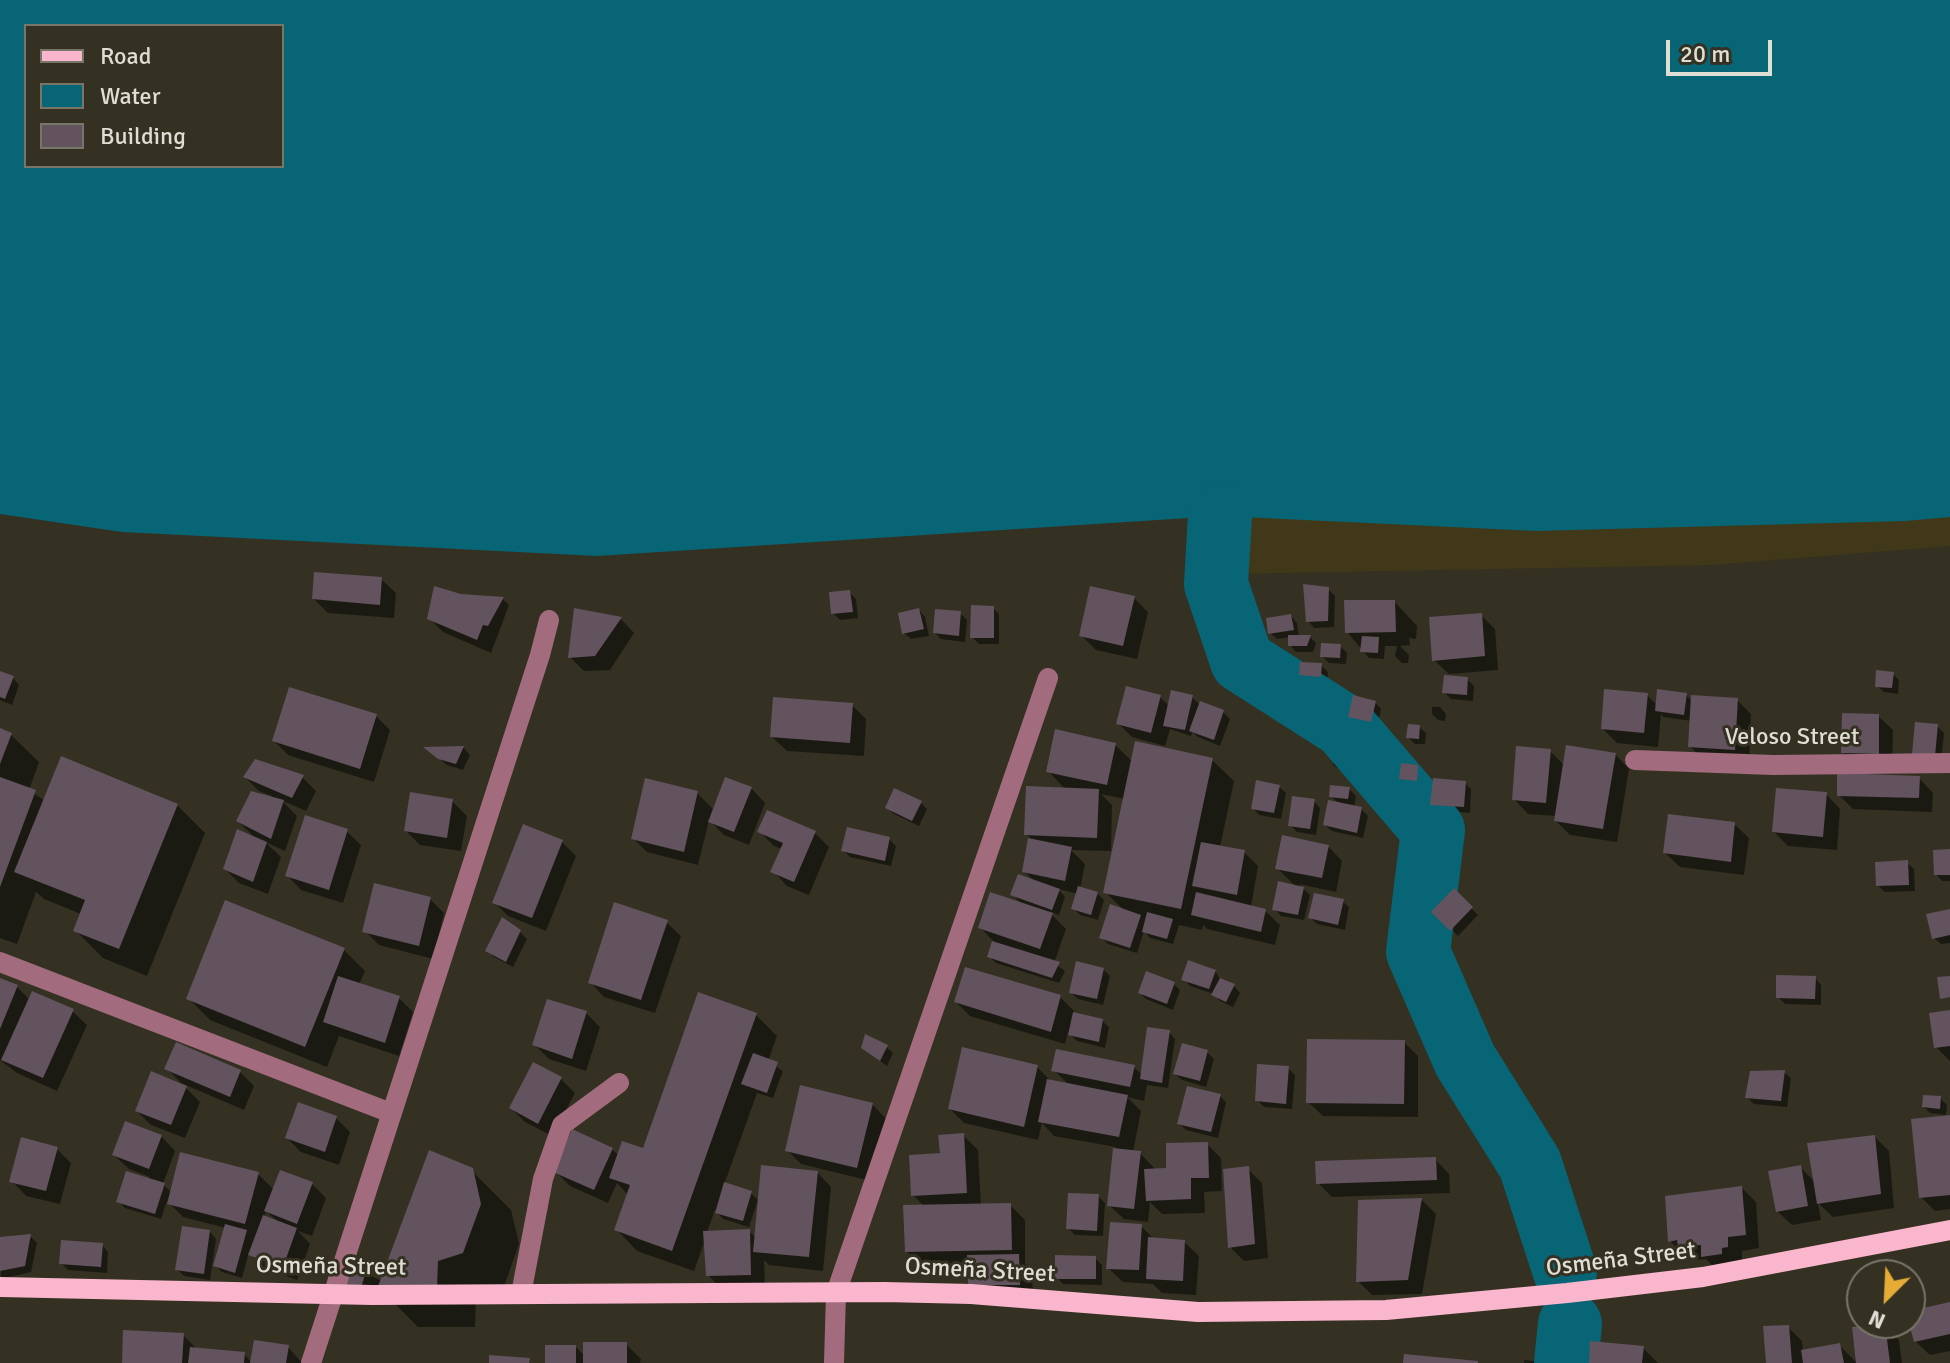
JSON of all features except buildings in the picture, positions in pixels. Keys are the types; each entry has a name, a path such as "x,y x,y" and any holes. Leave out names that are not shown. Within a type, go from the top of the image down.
{"main road":[{"name":"Osmeña Street","path":"0,1287 332,1294 971,1294 1198,1312 1386,1310 1703,1277 1950,1230"}],"street":[{"path":"311,1363 549,620"},
{"path":"834,1363 836,1293 1048,678"},
{"name":"Veloso Street","path":"1635,760 1773,765 1950,763"},
{"path":"0,962 391,1113"},
{"path":"521,1294 543,1179 562,1125 619,1083"}],"sand":[{"path":"1950,496 1950,546 1711,565 1225,574 1240,503"}],"water":[{"path":"0,0 1950,0 1950,517 1906,521 1536,531 1220,516 597,556 122,532 0,514"}],"waterway":[{"path":"1220,516 1216,584 1242,661 1344,726 1433,830 1418,952 1465,1060 1530,1164 1565,1272"},
{"path":"1566,1363 1570,1324"}]}
